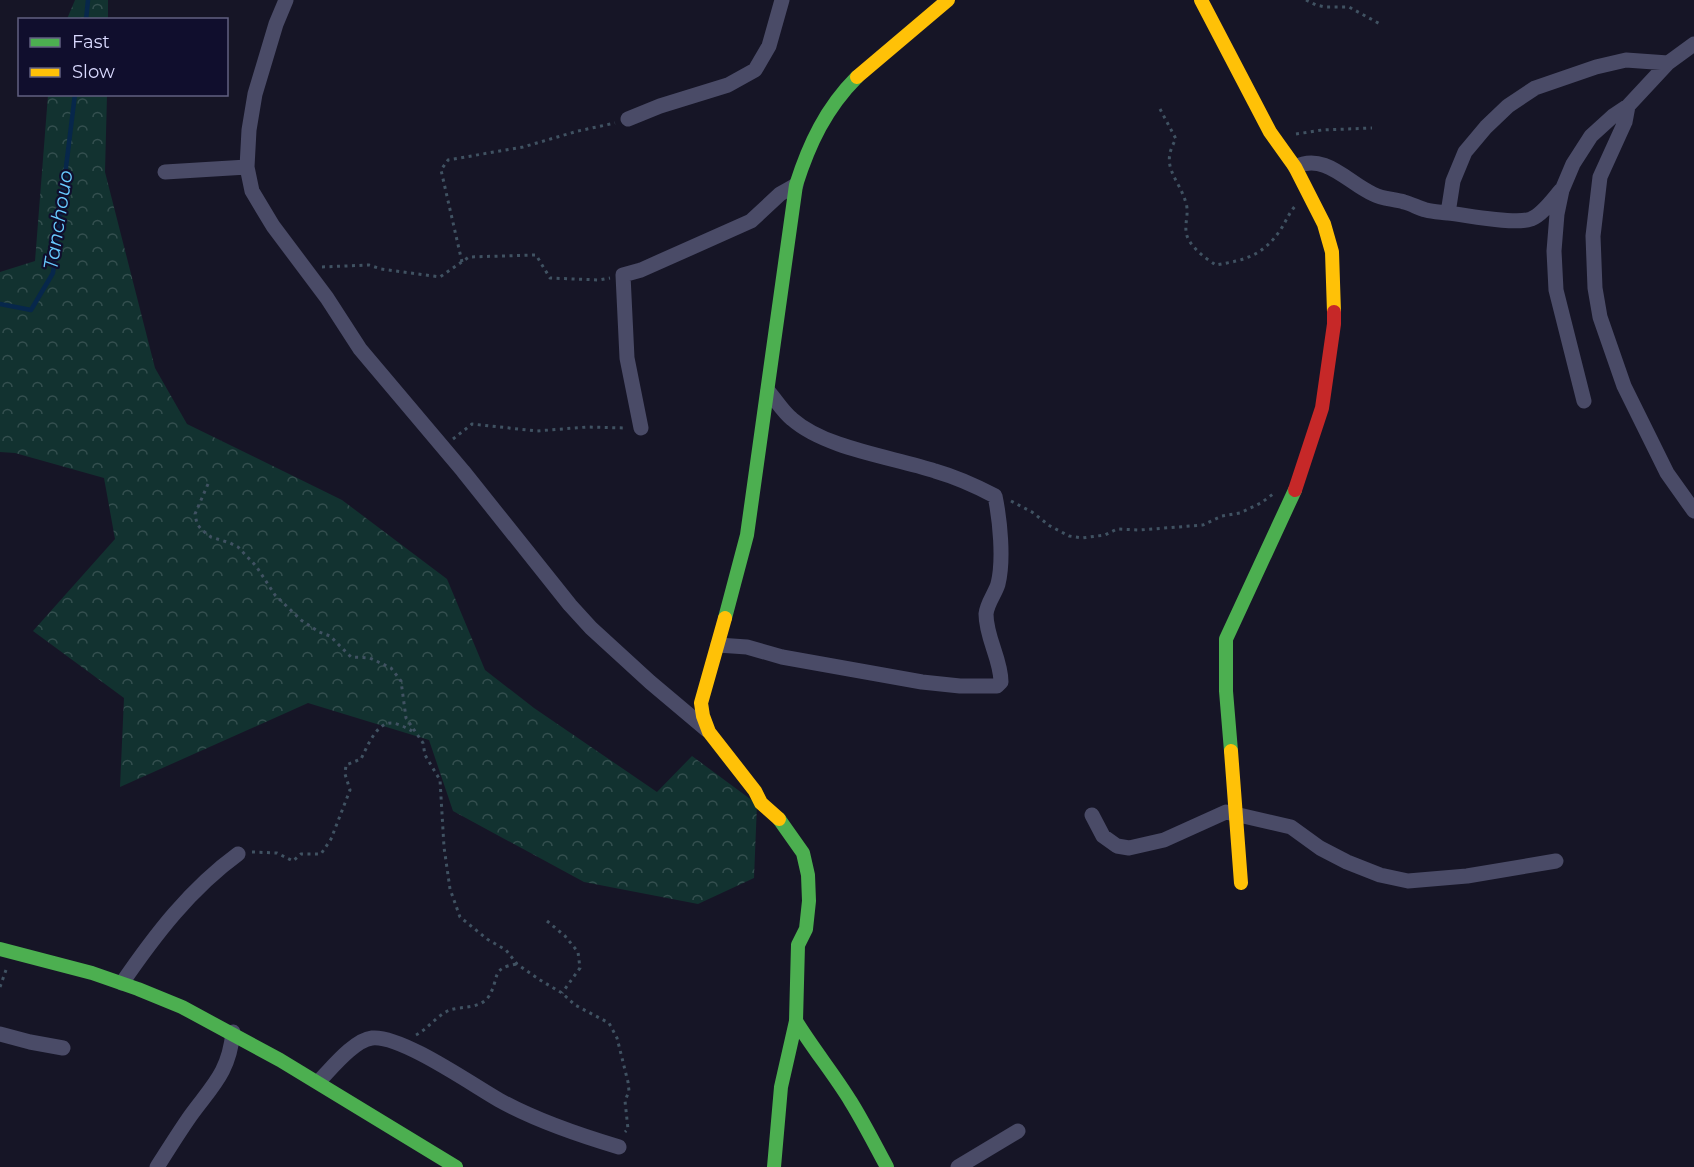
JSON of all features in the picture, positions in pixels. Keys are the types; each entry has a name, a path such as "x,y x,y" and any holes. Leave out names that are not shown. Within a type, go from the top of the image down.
{"main road":[{"path":"774,1167 781,1087 796,1021 798,945 806,929 810,902 808,875 803,853 780,820 761,802 709,732 701,703 747,535 801,162 825,115 845,89 872,62 948,0"},
{"path":"1201,0 1270,132 1295,167 1310,194 1324,224 1332,252 1335,324 1322,408 1293,497 1226,639 1224,660 1226,696 1241,883"},
{"path":"0,949 67,965 122,983 179,1006 233,1032 456,1167"},
{"path":"796,1021 814,1051 852,1102 887,1167"}],"street":[{"path":"286,0 276,24 255,94 249,130 248,167 252,191 273,226 327,298 360,349 584,620 650,682 709,732"},
{"path":"628,119 660,106 729,85 755,70 769,46 782,0"},
{"path":"1584,401 1556,290 1554,251 1562,189 1573,164 1592,136 1613,116 1628,106 1668,63 1694,44"},
{"path":"1448,213 1453,181 1465,152 1508,106 1534,88 1596,67 1626,60 1668,63"},
{"path":"1628,106 1626,122 1600,177 1593,236 1598,307 1624,386 1666,473 1694,511"},
{"path":"1295,167 1304,163 1329,167 1375,196 1407,202 1424,210 1470,218 1531,219 1543,210 1562,189"},
{"path":"165,172 248,167"},
{"path":"641,428 627,358 623,275 640,270 751,221 780,194 796,185"},
{"path":"718,645 747,646 782,657 922,682 960,686 997,686 1001,682 988,631 986,612 999,576 1001,525 995,496 975,485 836,442 806,429 792,419 768,391"},
{"path":"1092,815 1103,836 1117,846 1129,848 1164,840 1226,812 1291,826 1320,848 1347,862 1380,875 1408,881 1467,876 1556,861"},
{"path":"122,983 175,911 238,854"},
{"path":"157,1167 218,1080 231,1050 233,1032"},
{"path":"0,1034 63,1048"},
{"path":"319,1082 356,1045 369,1038 387,1038 508,1104 619,1147"},
{"path":"958,1167 1018,1131"}],"path":[{"path":"1306,0 1325,7 1349,6 1380,24"},
{"path":"1160,109 1176,139 1171,147 1168,163 1187,205 1186,233 1206,259 1216,265 1246,260 1269,244 1282,228 1287,214 1312,190 1310,194"},
{"path":"462,262 441,170 448,160 523,147 628,119"},
{"path":"1270,132 1301,134 1322,130 1372,128"},
{"path":"303,268 369,265 381,269 440,277 469,257 536,255 550,278 599,280 623,275"},
{"path":"443,448 472,424 537,431 641,428"},
{"path":"208,484 195,514 197,524 202,530 211,537 238,547 256,566 275,595 301,620 319,632 330,636 351,657 370,658 391,668 401,681 406,718 423,743 424,755 440,780 448,879 460,917 487,939 506,950 517,964 562,993 575,1005 609,1023 617,1038 629,1091 625,1101 628,1130 622,1134 619,1147"},
{"path":"995,496 1032,512 1050,526 1069,536 1082,538 1104,535 1117,529 1140,530 1203,525 1222,516 1240,513 1261,503 1275,492"},
{"path":"238,854 260,851 277,853 293,861 301,854 321,854 332,840 350,790 345,774 346,765 361,759 369,742 382,726 393,723 414,731"},
{"path":"547,921 565,936 578,952 580,968 562,993"},
{"path":"387,1038 410,1039 424,1031 447,1011 468,1008 482,1002 489,996 499,970 517,964"}],"green space":[{"path":"75,0 108,0 108,18 67,18"},
{"path":"48,96 107,96 105,172 155,368 187,424 342,500 447,579 485,670 534,708 657,792 692,756 757,804 754,878 698,904 584,882 453,811 429,740 308,703 120,787 124,698 33,631 115,539 104,478 15,453 0,452 0,272 35,261"}],"waterway":[{"name":"Tanchouo","path":"86,18 88,0"},
{"name":"Tanchouo","path":"0,304 31,310 53,273 75,96"}],"traffic: fast":[{"path":"725,618 747,535 796,185 820,127 836,101 857,77"},
{"path":"1231,751 1226,691 1226,639 1295,490"},
{"path":"774,1167 781,1087 796,1021 798,945 806,929 809,901 808,875 803,853 779,819"},
{"path":"0,949 92,973 182,1007 280,1060 456,1167"},
{"path":"796,1021 838,1081 887,1167"}],"traffic: slow":[{"path":"857,77 948,0"},
{"path":"1201,0 1270,132 1295,167 1324,224 1332,252 1334,312"},
{"path":"725,618 701,703 703,716 709,732 755,791 761,803 779,819"},
{"path":"1231,751 1241,883"}],"traffic: jam":[{"path":"1295,490 1322,408 1334,312"}]}
